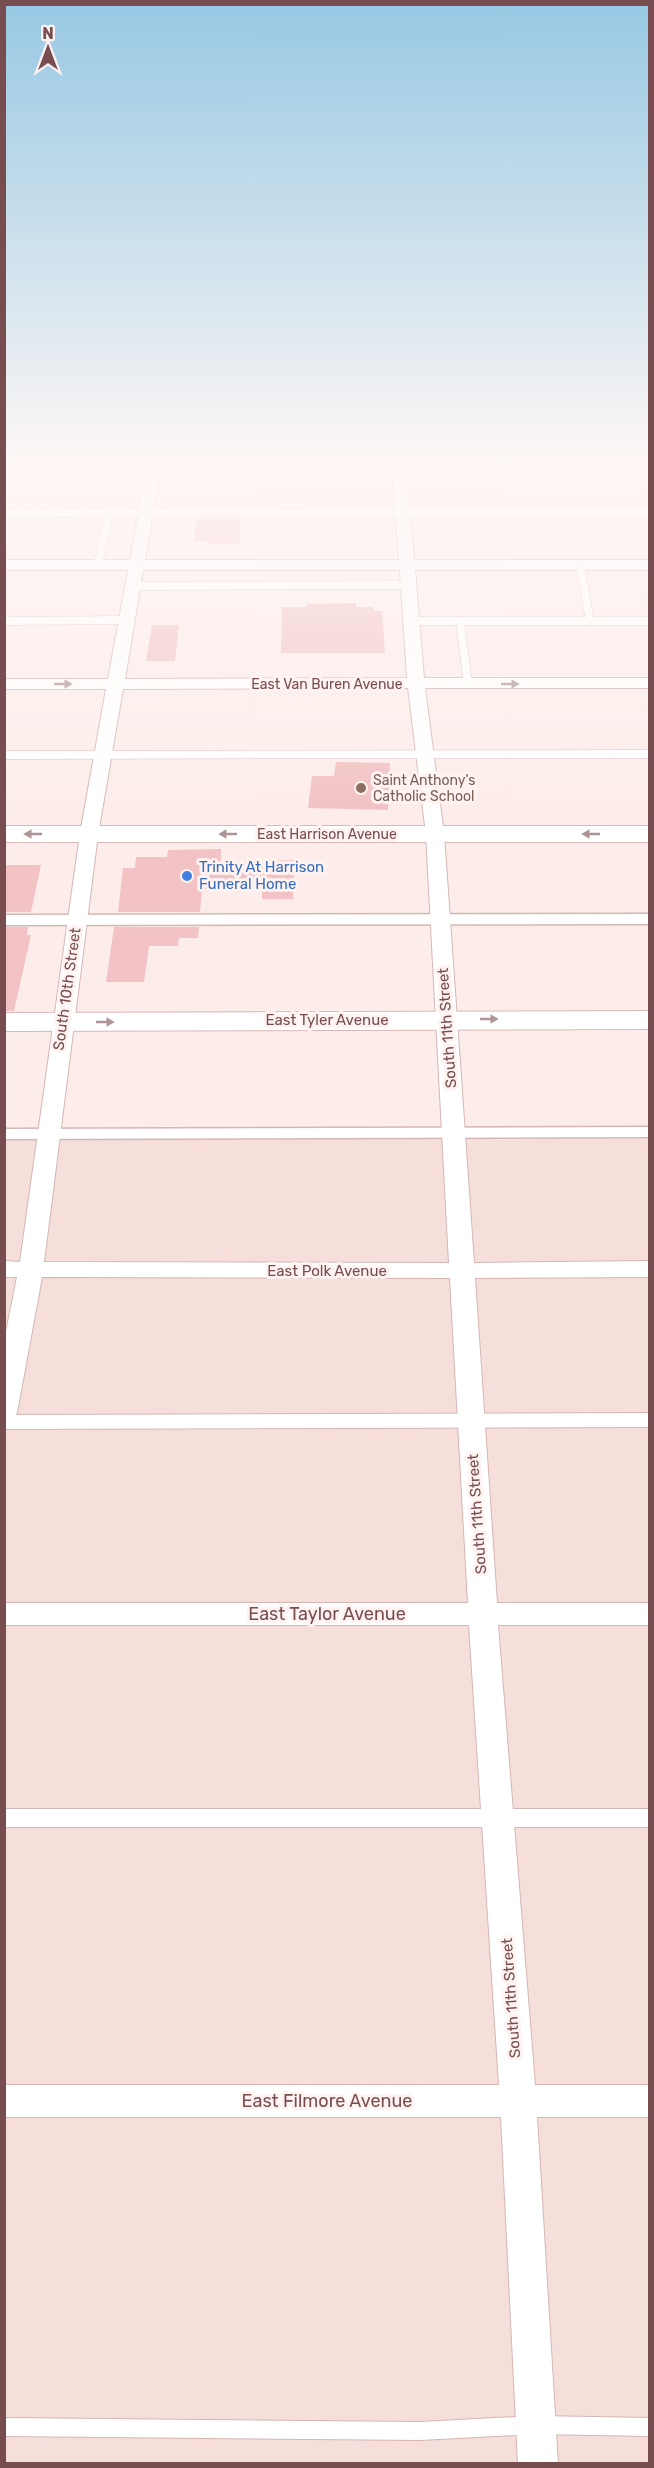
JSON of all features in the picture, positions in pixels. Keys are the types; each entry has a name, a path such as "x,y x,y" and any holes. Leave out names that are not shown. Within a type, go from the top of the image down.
{"main road":[{"name":"East Harrison Avenue","path":"4,834 650,834"},
{"name":"East Tyler Avenue","path":"4,1022 650,1020"}],"street":[{"name":"South 10th Street","path":"4,1413 31,1269 88,834 134,581"},
{"name":"South 11th Street","path":"408,581 416,684 435,834 483,1614 518,2101 538,2463"},
{"name":"East Van Buren Avenue","path":"4,684 650,683"},
{"name":"East Polk Avenue","path":"4,1269 462,1272 650,1269"},
{"name":"East Taylor Avenue","path":"4,1614 650,1614"},
{"name":"East Filmore Avenue","path":"4,2101 650,2101"}],"lane":[{"path":"133,586 253,581"},
{"path":"583,581 590,621"},
{"path":"4,621 127,620"},
{"path":"411,621 650,621"},
{"path":"460,621 468,684"},
{"path":"4,755 650,754"},
{"path":"4,920 650,919"},
{"path":"4,1134 650,1132"},
{"path":"4,1422 650,1420"},
{"path":"4,1818 650,1818"},
{"path":"4,2427 420,2431 536,2425 650,2427"}],"shaded area":[{"path":"649,1139 649,2463 5,2463 4,1140"}],"building":[{"path":"356,603 356,607 373,607 373,611 382,611 385,653 281,653 282,607"},
{"path":"152,625 179,625 175,661 146,661"},
{"path":"336,762 390,763 388,810 308,808 312,776 334,776"},
{"path":"221,849 221,863 294,860 293,899 262,899 262,888 202,889 200,912 118,912 123,868 135,868 136,857 167,857 168,850"},
{"path":"4,865 41,865 31,912 4,912"},
{"path":"4,927 28,927 27,935 31,935 14,1011 4,1011"},
{"path":"114,927 199,927 198,938 179,938 178,946 149,946 144,982 106,982"}],"place":[{"name":"Saint Anthony's Catholic School","path":"361,788"},
{"name":"Trinity At Harrison Funeral Home","path":"187,876"}]}
